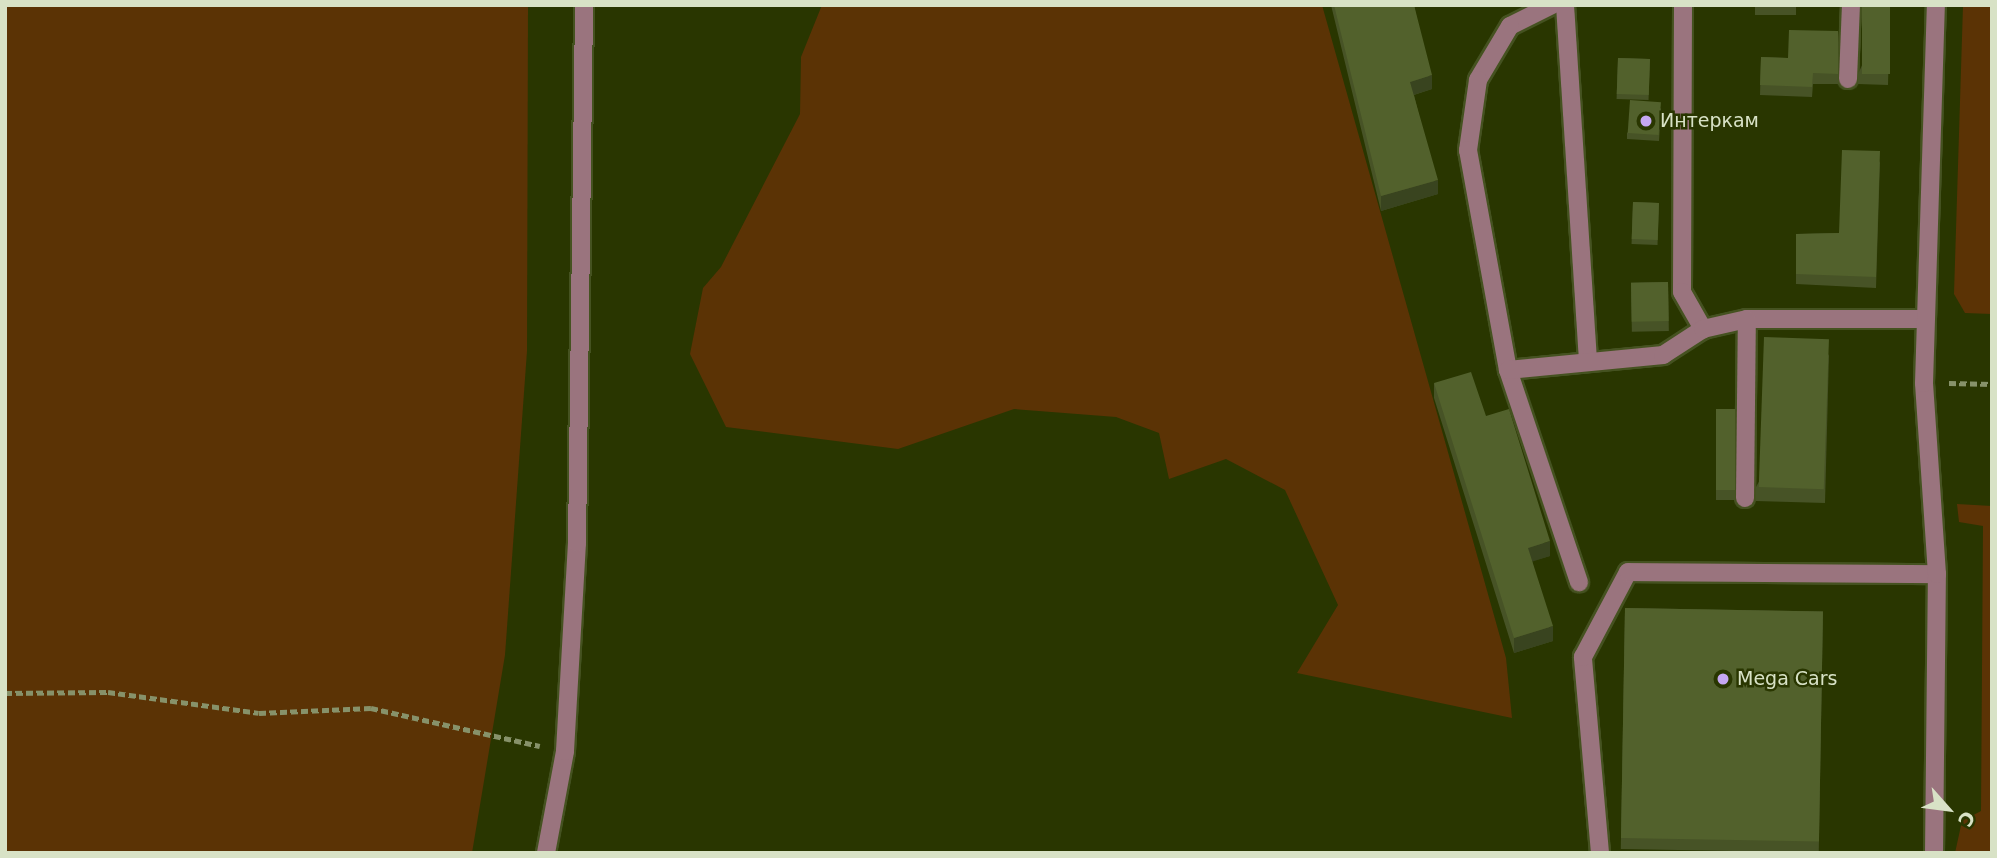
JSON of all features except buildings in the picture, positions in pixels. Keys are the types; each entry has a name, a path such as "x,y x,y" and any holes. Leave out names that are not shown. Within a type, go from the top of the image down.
{"street":[{"path":"546,853 565,751 577,543 584,5"},
{"path":"1552,5 1510,26 1478,80 1468,150 1508,370 1579,582"},
{"path":"1565,5 1588,360"},
{"path":"1683,5 1682,292 1703,329"},
{"path":"1849,79 1851,5"},
{"path":"1934,853 1937,574 1924,383 1936,5"},
{"path":"1508,370 1588,360 1662,355 1703,329 1748,319 1925,320"},
{"path":"1745,498 1748,319"},
{"path":"1600,853 1583,657 1628,572 1937,574"}],"path":[{"path":"1924,383 1992,384"},
{"path":"5,693 108,692 259,713 371,708 565,751"}],"shaded area":[{"path":"5,5 528,5 527,351 505,655 472,853 5,853"},
{"path":"822,5 1322,5 1506,658 1512,718 1297,673 1338,605 1285,490 1226,459 1169,479 1159,433 1116,417 1014,409 898,449 726,427 690,354 703,288 721,267 800,114 801,57"},
{"path":"1963,5 1992,5 1992,314 1965,313 1954,294"},
{"path":"1957,504 1992,506 1992,853 1955,853 1962,821 1981,811 1983,526 1959,522"}],"place":[{"name":"Интеркам","path":"1646,121"},
{"name":"Mega Cars","path":"1723,679"}]}
